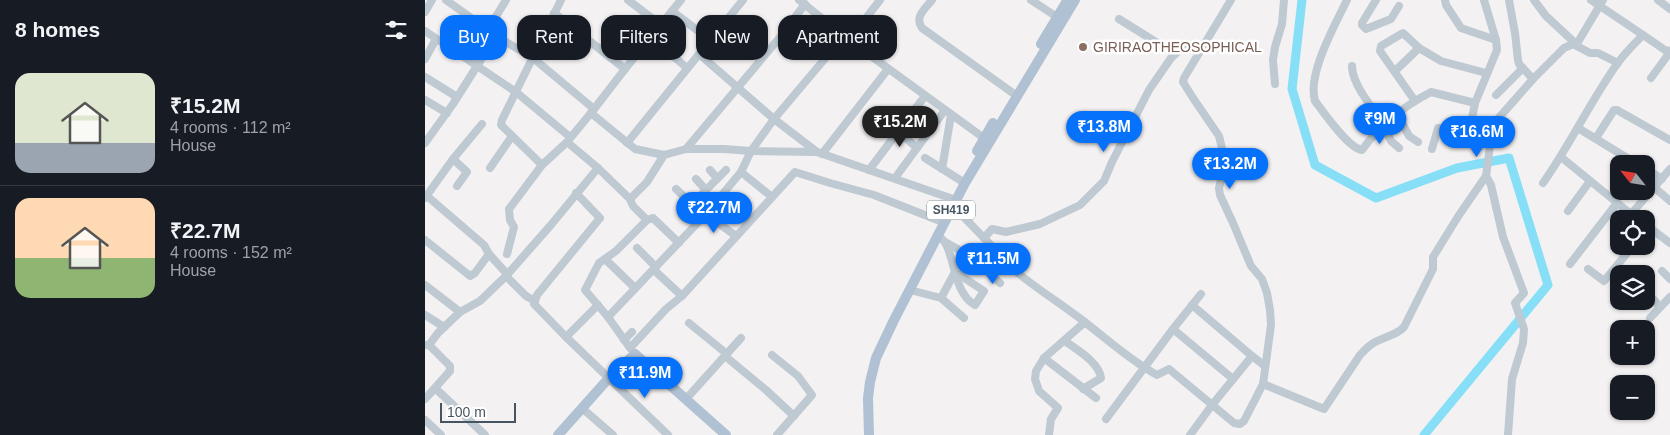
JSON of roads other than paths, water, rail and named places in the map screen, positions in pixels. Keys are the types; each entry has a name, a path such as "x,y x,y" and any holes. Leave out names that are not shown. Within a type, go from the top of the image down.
{"main road":[{"name":"SH419","path":"863,435 863,384 869,359 940,221 1068,0"},
{"name":"SH419","path":"1014,94 1075,0"},
{"name":"SH419","path":"869,435 868,398 872,369 894,320 941,238 960,180 987,140"},
{"path":"560,434 632,351 726,435"}],"street":[{"path":"425,12 432,0"},
{"path":"445,0 466,15"},
{"path":"497,15 506,0"},
{"path":"561,0 554,13 625,69"},
{"path":"629,0 648,15"},
{"path":"668,15 681,0"},
{"path":"731,15 743,0"},
{"path":"867,15 880,0"},
{"path":"1031,0 1057,17"},
{"path":"535,60 635,149 664,155 686,149 819,153 895,178 953,201 984,238 1019,274 1085,322 1143,368 1157,375 1169,369 1235,423 1240,424 1244,421 1263,384 1271,325 1270,310 1262,279 1251,266 1220,195 1219,188 1224,168 1222,144 1219,136 1184,85 1184,78 1231,0"},
{"path":"1275,84 1273,60 1282,24 1284,0"},
{"path":"1347,0 1319,63 1313,93 1315,101 1349,142 1362,150 1384,124 1415,101 1433,92 1475,103"},
{"path":"1375,0 1362,23 1366,29 1391,19 1399,6"},
{"path":"1445,0 1463,30 1496,40"},
{"path":"1471,133 1470,129 1475,103 1497,50 1485,0"},
{"path":"1509,0 1518,60 1533,79"},
{"path":"1534,0 1546,16 1574,43 1590,53 1600,54 1618,63"},
{"path":"1591,0 1602,3 1643,35 1670,51 1651,78"},
{"path":"1658,0 1670,9"},
{"path":"930,1 919,16 919,24 922,28 1014,94"},
{"path":"686,149 806,3 820,15"},
{"path":"1263,384 1322,409 1326,408 1360,355 1373,343 1405,327 1433,269 1433,258 1485,176 1497,120 1563,48 1578,42 1602,3"},
{"path":"672,10 696,29"},
{"path":"1119,19 1175,54"},
{"path":"425,31 516,92 569,139 630,199 633,206 647,220"},
{"path":"1415,101 1380,51 1381,46 1403,33 1419,48 1441,61 1487,73"},
{"path":"1543,183 1561,158 1594,100 1618,63 1643,35"},
{"path":"425,58 436,39"},
{"path":"984,238 992,229 1007,232 1040,224 1080,205 1104,181 1149,90 1171,58 1185,46 1203,46"},
{"path":"1395,71 1419,48"},
{"path":"627,143 696,58"},
{"path":"425,143 447,113 480,60"},
{"path":"532,60 501,124 542,165"},
{"path":"507,254 515,227 511,220 509,209 542,165 569,139 632,60"},
{"path":"678,60 687,68"},
{"path":"706,60 774,119 819,153"},
{"path":"608,317 706,214 741,172 751,151 774,119 826,60"},
{"path":"876,60 987,140"},
{"path":"1352,66 1353,76 1365,97 1384,124 1391,141 1399,148"},
{"path":"1496,95 1523,68"},
{"path":"819,153 888,69"},
{"path":"425,77 457,97"},
{"path":"869,170 925,96"},
{"path":"425,100 447,113"},
{"path":"1596,138 1614,110 1617,110 1670,140"},
{"path":"895,178 917,148 948,113"},
{"path":"942,169 948,113"},
{"path":"1397,114 1409,136 1418,142"},
{"path":"482,124 453,159 426,197 484,245 489,254 507,275 527,296 535,301"},
{"path":"1432,149 1438,128 1471,133 1491,141"},
{"path":"1578,128 1623,155"},
{"path":"898,132 917,148"},
{"path":"490,168 512,136"},
{"path":"630,199 647,182 664,155"},
{"path":"925,158 960,180"},
{"path":"1561,158 1626,210"},
{"path":"453,159 467,172 457,186"},
{"path":"425,399 450,372 450,366 427,345 461,312 481,301 507,275 598,168"},
{"path":"1670,169 1655,188 1670,201"},
{"path":"711,170 717,178"},
{"path":"692,204 725,170"},
{"path":"741,172 772,197"},
{"path":"679,242 653,218 647,220 616,251 599,263 585,290 608,317 632,351 666,309 682,296 794,173 797,172 830,184 873,194 940,221"},
{"path":"1655,175 1662,179"},
{"path":"1485,176 1491,185 1503,237 1523,293 1515,303 1524,329 1523,343 1511,387 1508,435"},
{"path":"696,179 706,190"},
{"path":"1568,212 1590,182"},
{"path":"676,189 692,204 736,236"},
{"path":"576,193 600,218 537,295 534,304 608,380 668,435"},
{"path":"1570,264 1617,203"},
{"path":"1655,233 1670,243"},
{"path":"941,238 955,272 941,298"},
{"path":"941,238 970,256 1000,284"},
{"path":"425,240 470,276 473,276 489,254"},
{"path":"637,248 682,296"},
{"path":"1588,269 1604,281 1626,255"},
{"path":"605,259 635,288"},
{"path":"1662,271 1670,279"},
{"path":"425,285 461,312"},
{"path":"910,290 941,298 964,318"},
{"path":"1106,420 1143,368 1201,294"},
{"path":"1650,318 1670,297"},
{"path":"1655,301 1660,307"},
{"path":"566,337 598,305"},
{"path":"1192,305 1265,366"},
{"path":"425,315 444,327"},
{"path":"1049,435 1051,419 1058,408 1039,391 1035,379 1036,371 1044,358 1085,322"},
{"path":"689,323 794,416"},
{"path":"1173,329 1233,379"},
{"path":"624,340 632,332"},
{"path":"686,399 741,338"},
{"path":"1065,341 1096,366 1101,375 1101,378 1083,389"},
{"path":"772,355 798,376 813,395 777,435"},
{"path":"1190,435 1252,356"},
{"path":"1044,358 1096,398"},
{"path":"435,388 485,435"},
{"path":"583,409 613,435"},
{"path":"425,420 441,435"}],"waterway":[{"path":"1302,0 1292,89 1315,165 1376,198 1457,168 1509,158 1548,285 1424,435"}],"place":[{"name":"GIRIRAOTHEOSOPHICAL","path":"1083,47"}]}
